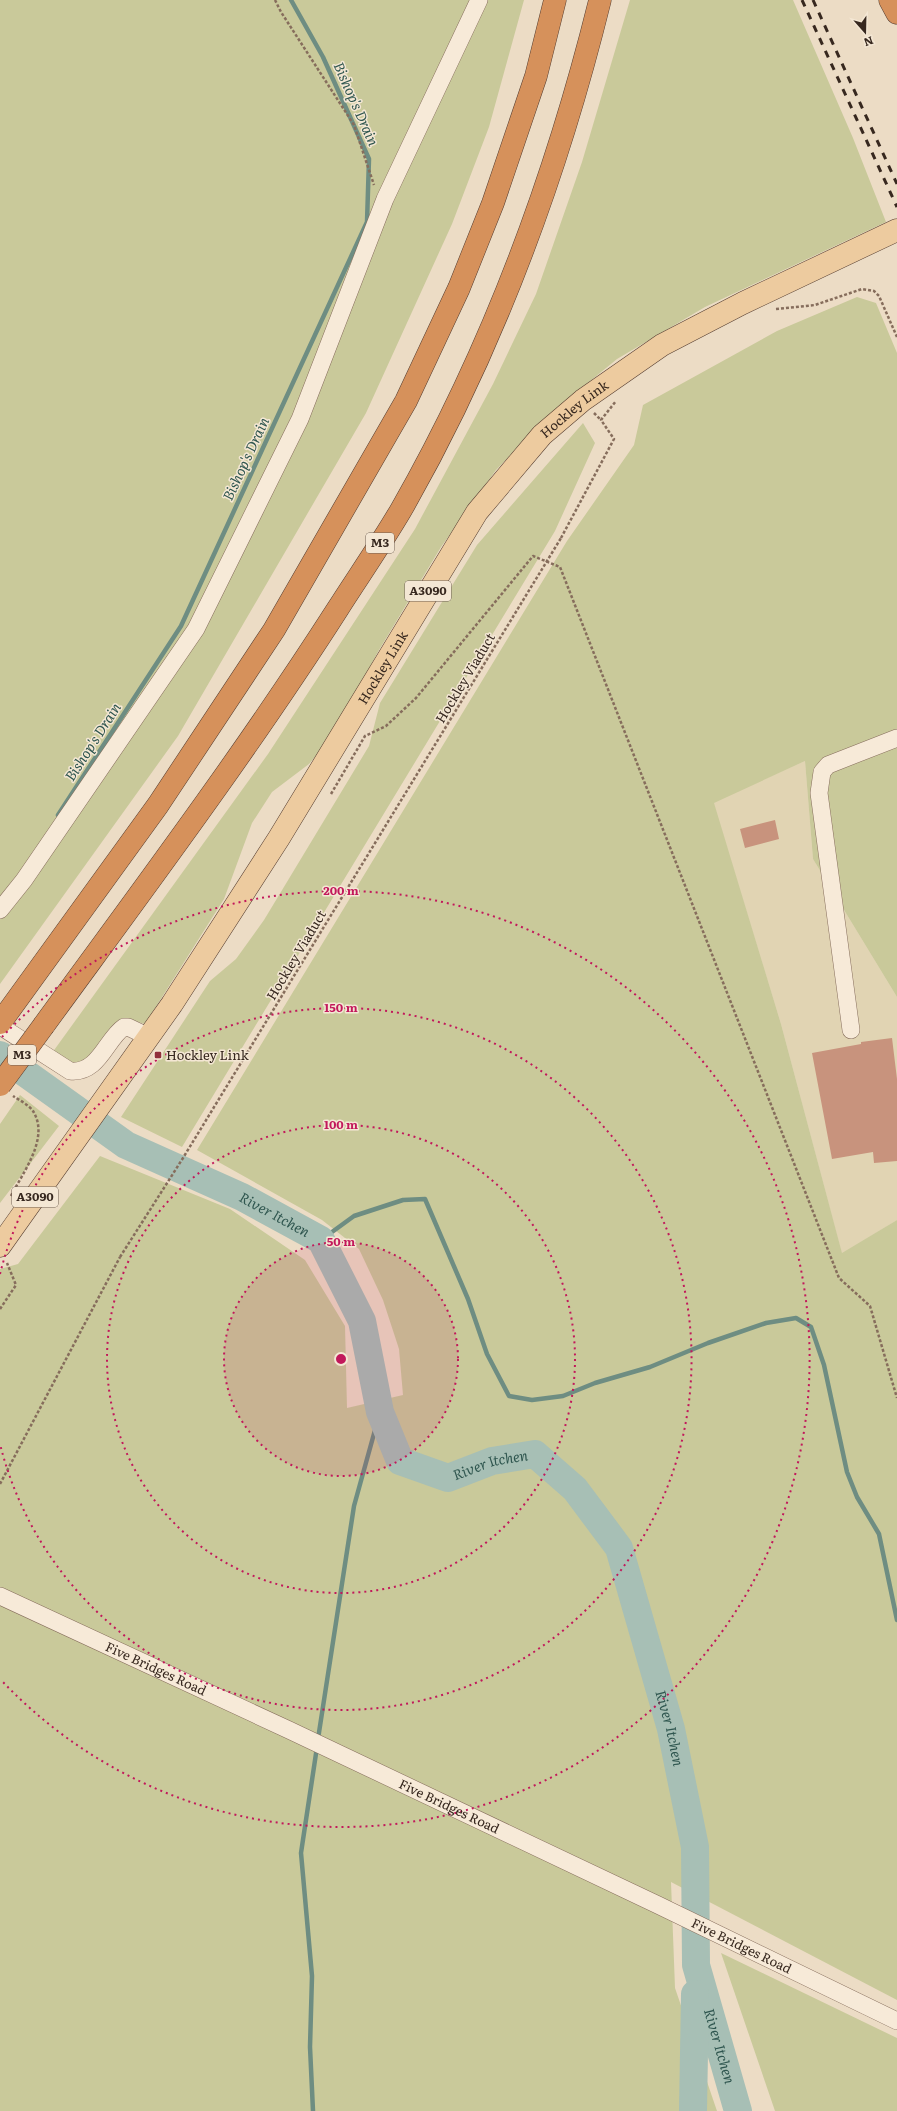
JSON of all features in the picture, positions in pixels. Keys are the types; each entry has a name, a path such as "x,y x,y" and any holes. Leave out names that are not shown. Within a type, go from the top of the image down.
{"highway":[{"path":"0,1025 158,805 274,630 406,401 459,288 493,203 536,76 555,0"},
{"name":"M3","path":"5,1089 44,1025 177,843 297,672 400,511 453,412 505,298 549,177 585,61 600,0"},
{"path":"890,0 897,13"}],"main road":[{"name":"Hockley Link","path":"3,1255 70,1147 149,1037 279,838 477,512 542,435 583,400 662,345 743,303 894,232"}],"lane":[{"path":"0,910 24,880 196,629 300,419 385,199 479,0"},
{"path":"851,1030 819,793 822,772 828,765 897,738"},
{"path":"0,1025 70,1071 78,1072 88,1067 104,1052 124,1027 128,1027 149,1037"},
{"name":"Five Bridges Road","path":"0,1596 289,1730 658,1905 897,2021"}],"path":[{"path":"275,0 281,12 354,125 375,188 385,199"},
{"path":"769,311 815,305 862,289 874,291 879,296 897,337"},
{"name":"Hockley Viaduct","path":"0,1484 120,1257 187,1152 561,538 614,439 601,420 618,399"},
{"path":"331,794 365,736 386,726 416,698 533,556 560,567 839,1278 870,1306 897,1398"},
{"path":"5,1089 33,1110 38,1130 36,1148 10,1199"},
{"path":"0,1309 16,1285 3,1255"}],"shaded area":[{"path":"805,761 813,859 897,997 897,1220 842,1254 781,1024 713,802"}],"green space":[{"path":"0,0 524,0 489,127 452,224 366,413 178,736 0,984"},
{"path":"630,0 793,0 853,138 886,222 705,307 617,359 555,410 496,470 441,547 379,650 331,738 309,764 272,792 252,823 224,899 145,1024 124,1018 103,1045 90,1058 78,1064 64,1061 52,1053 268,754 415,529 493,384 536,294 582,162"},
{"path":"857,297 876,303 897,353 897,997 813,859 805,761 714,803 781,1024 842,1253 897,1220 897,2000 671,1882 675,1988 717,2111 0,2111 0,1269 18,1264 100,1156 230,1209 305,1260 345,1326 347,1408 403,1395 399,1349 383,1300 359,1249 322,1220 197,1150 567,541 634,445 643,405 777,331"},
{"path":"583,423 595,443 555,531 182,1147 121,1117 210,981 236,959 264,920 369,746 380,703 477,545"},
{"path":"20,1095 59,1126 0,1203 0,1124"},
{"path":"721,1953 897,2038 897,2111 775,2111"}],"building":[{"path":"775,820 779,839 745,848 740,829"},
{"path":"892,1038 897,1079 897,1161 874,1163 873,1152 832,1159 812,1053 861,1044 861,1042"}],"waterway":[{"name":"Bishop's Drain","path":"58,815 181,626 367,222 369,159 323,57 291,0"},
{"name":"River Itchen","path":"0,1055 126,1145 242,1197 321,1240 362,1321 380,1412 400,1461 448,1478 492,1461 535,1454 575,1489 619,1548 671,1729 695,1847 696,1965 738,2111"},
{"path":"321,1240 354,1216 403,1200 425,1199 468,1299 487,1354 509,1396 532,1400 563,1396 595,1383 650,1367 708,1343 766,1323 796,1318 811,1327 824,1365 847,1472 857,1497 879,1534 897,1620"},
{"path":"318,1739 354,1506 380,1412"},
{"path":"313,2111 310,2047 312,1976 301,1853 317,1747"},
{"path":"693,2111 695,1994"}],"railway":[{"path":"802,0 897,207"},
{"path":"813,0 897,184"}],"place":[{"name":"Hockley Link","path":"158,1055"}]}
